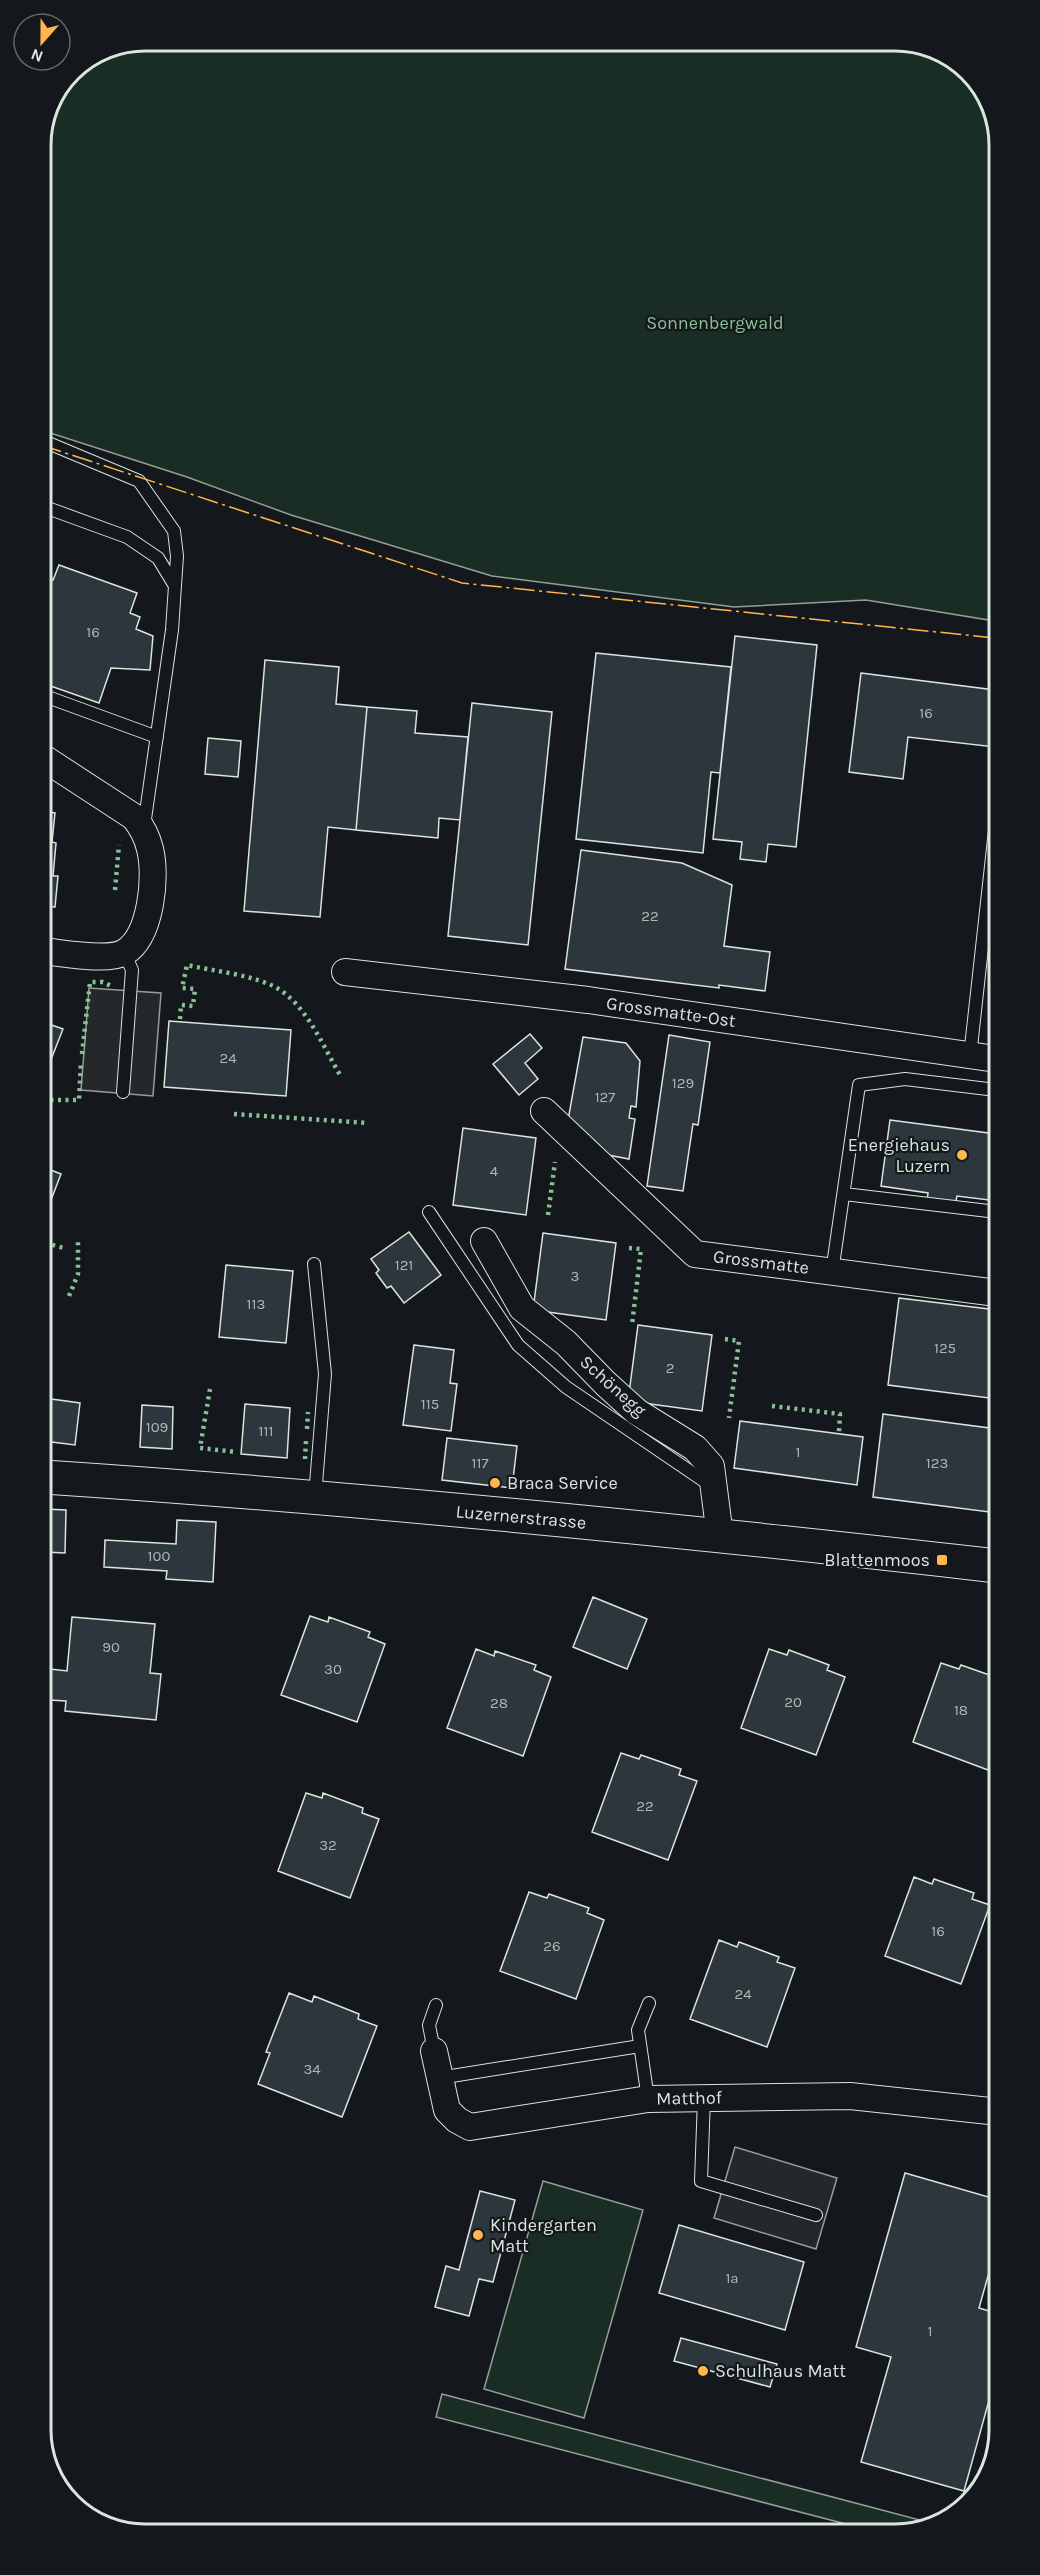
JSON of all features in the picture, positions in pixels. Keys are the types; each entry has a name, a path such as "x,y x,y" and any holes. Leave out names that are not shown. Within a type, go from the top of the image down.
{"main road":[{"name":"Luzernerstrasse","path":"51,1478 315,1497 720,1536 989,1565"}],"street":[{"path":"51,763 134,817 144,830 151,852 152,884 149,914 131,946 112,956 51,952"},
{"name":"Grossmatte-Ost","path":"345,972 588,1000 989,1058"},
{"name":"Grossmatte","path":"544,1111 695,1254 989,1292"},
{"name":"Schönegg","path":"484,1241 522,1308 566,1343 637,1412 695,1448 711,1466 720,1536"},
{"name":"Matthof","path":"434,2051 447,2110 457,2120 470,2127 648,2098 850,2096 989,2111"}],"lane":[{"path":"51,444 139,480 174,531 177,556 172,630 144,830"},
{"path":"51,509 127,537 158,558 175,585"},
{"path":"51,698 157,737"},
{"path":"970,1056 989,884"},
{"path":"123,1092 132,970 131,946"},
{"path":"832,1272 859,1085 905,1078 989,1089"},
{"path":"844,1194 989,1211"},
{"path":"429,1212 518,1345 566,1387 714,1488"},
{"path":"314,1264 325,1374 315,1497"},
{"path":"648,2098 638,2030 649,2002"},
{"path":"434,2051 429,2025 436,2005"},
{"path":"439,2078 640,2046"},
{"path":"704,2098 700,2181 816,2215"}],"green space":[{"name":"Sonnenbergwald","path":"145,51 901,51 931,58 952,70 970,88 984,115 989,145 989,620 866,600 734,607 492,576 291,515 187,477 51,433 51,139 54,121 61,103 78,78 93,67 109,58"},
{"path":"543,2181 643,2210 584,2418 484,2389"},
{"path":"442,2394 920,2520 895,2524 846,2524 436,2417"}],"shaded area":[{"path":"89,988 161,993 153,1096 81,1090"},
{"path":"735,2147 837,2178 816,2249 714,2218"}],"building":[{"path":"59,565 137,593 130,613 140,617 136,629 153,636 150,670 111,668 99,703 51,686 51,579 53,580"},
{"path":"735,636 817,645 796,847 768,844 766,862 740,859 742,842 713,839"},
{"path":"596,653 731,667 720,773 711,772 703,853 576,839"},
{"path":"265,660 339,667 336,704 367,707 356,830 328,827 320,917 244,911"},
{"path":"861,673 989,689 989,746 908,737 903,779 849,772"},
{"path":"472,703 552,712 528,945 448,936"},
{"path":"367,707 417,711 415,733 468,737 460,820 439,818 438,838 356,830"},
{"path":"208,738 241,741 238,777 205,774"},
{"path":"51,812 55,813 52,842 56,843 53,876 58,876 55,907 51,907"},
{"path":"581,850 682,863 732,885 724,946 770,952 765,991 719,985 719,988 565,969"},
{"path":"169,1021 291,1030 286,1096 164,1087"},
{"path":"51,1025 63,1029 51,1060"},
{"path":"530,1034 542,1048 525,1063 538,1079 519,1095 493,1064"},
{"path":"669,1035 710,1042 698,1125 693,1124 683,1191 647,1186"},
{"path":"583,1037 626,1043 640,1061 636,1107 631,1106 629,1118 635,1119 629,1159 608,1155 568,1120"},
{"path":"890,1120 989,1133 989,1200 957,1196 955,1205 927,1201 928,1193 881,1186"},
{"path":"463,1128 536,1138 526,1215 453,1205"},
{"path":"51,1170 61,1174 51,1200"},
{"path":"409,1232 441,1275 404,1303 391,1286 387,1288 376,1273 379,1270 371,1259"},
{"path":"543,1233 616,1243 606,1320 533,1310"},
{"path":"226,1265 293,1271 286,1343 219,1337"},
{"path":"899,1298 989,1309 989,1398 888,1385"},
{"path":"638,1325 712,1335 702,1411 628,1401"},
{"path":"414,1345 454,1350 450,1383 457,1384 451,1431 403,1425"},
{"path":"51,1399 80,1403 75,1445 51,1442"},
{"path":"245,1404 290,1408 287,1458 241,1454"},
{"path":"142,1405 173,1407 172,1449 140,1447"},
{"path":"883,1414 989,1428 989,1512 873,1497"},
{"path":"740,1421 863,1437 857,1485 734,1468"},
{"path":"447,1438 517,1446 512,1488 442,1480"},
{"path":"51,1509 66,1510 65,1553 51,1552"},
{"path":"177,1520 216,1522 213,1582 166,1579 167,1571 104,1567 105,1540 176,1544"},
{"path":"593,1597 647,1619 627,1669 573,1647"},
{"path":"310,1616 328,1622 329,1617 370,1632 368,1637 385,1644 357,1722 281,1695"},
{"path":"72,1617 155,1624 150,1673 161,1674 156,1720 65,1711 66,1701 51,1700 51,1669 67,1671"},
{"path":"476,1649 494,1656 495,1651 536,1665 534,1670 551,1677 523,1756 447,1728"},
{"path":"769,1649 787,1655 789,1650 829,1665 827,1670 845,1677 816,1755 741,1728"},
{"path":"941,1663 959,1669 961,1665 989,1675 988,1770 913,1742"},
{"path":"621,1753 639,1759 641,1755 681,1769 679,1775 697,1781 668,1860 592,1832"},
{"path":"306,1793 322,1798 323,1793 363,1808 362,1813 379,1819 350,1898 278,1871"},
{"path":"914,1877 932,1884 934,1879 974,1893 972,1899 989,1905 961,1984 885,1956"},
{"path":"529,1892 547,1898 549,1894 589,1908 587,1913 604,1920 576,1999 500,1971"},
{"path":"719,1940 737,1947 739,1942 779,1957 777,1962 795,1968 767,2047 690,2019"},
{"path":"289,1993 312,2002 314,1996 359,2014 358,2019 377,2026 342,2117 258,2084 270,2053 266,2052"},
{"path":"905,2173 989,2197 989,2272 979,2308 989,2311 989,2400 964,2491 861,2462 891,2357 856,2347"},
{"path":"480,2191 515,2200 493,2282 479,2279 469,2316 435,2307 446,2266 459,2270"},
{"path":"679,2225 804,2262 785,2330 659,2293"},
{"path":"681,2338 777,2364 770,2387 674,2361"}],"hedge":[{"path":"115,890 119,845"},
{"path":"180,1019 181,1005 193,1006 195,989 182,988 187,965 257,980 277,988 297,1005 313,1027 340,1075"},
{"path":"82,1054 90,982 103,982 111,986"},
{"path":"51,1100 79,1100 81,1062"},
{"path":"234,1114 367,1123"},
{"path":"548,1215 555,1162"},
{"path":"69,1296 78,1274 78,1240"},
{"path":"51,1245 64,1248"},
{"path":"629,1248 641,1249 632,1325"},
{"path":"725,1339 739,1341 729,1418"},
{"path":"210,1389 200,1448 236,1452"},
{"path":"772,1406 840,1414 839,1432"},
{"path":"307,1429 308,1412"},
{"path":"305,1459 306,1441"}],"power":[{"path":"51,448 462,583 989,637"}],"place":[{"name":"Energiehaus Luzern","path":"962,1155"},
{"name":"Braca Service","path":"495,1483"},
{"name":"Blattenmoos","path":"942,1560"},
{"name":"Kindergarten Matt","path":"478,2235"},
{"name":"Schulhaus Matt","path":"703,2371"}]}
